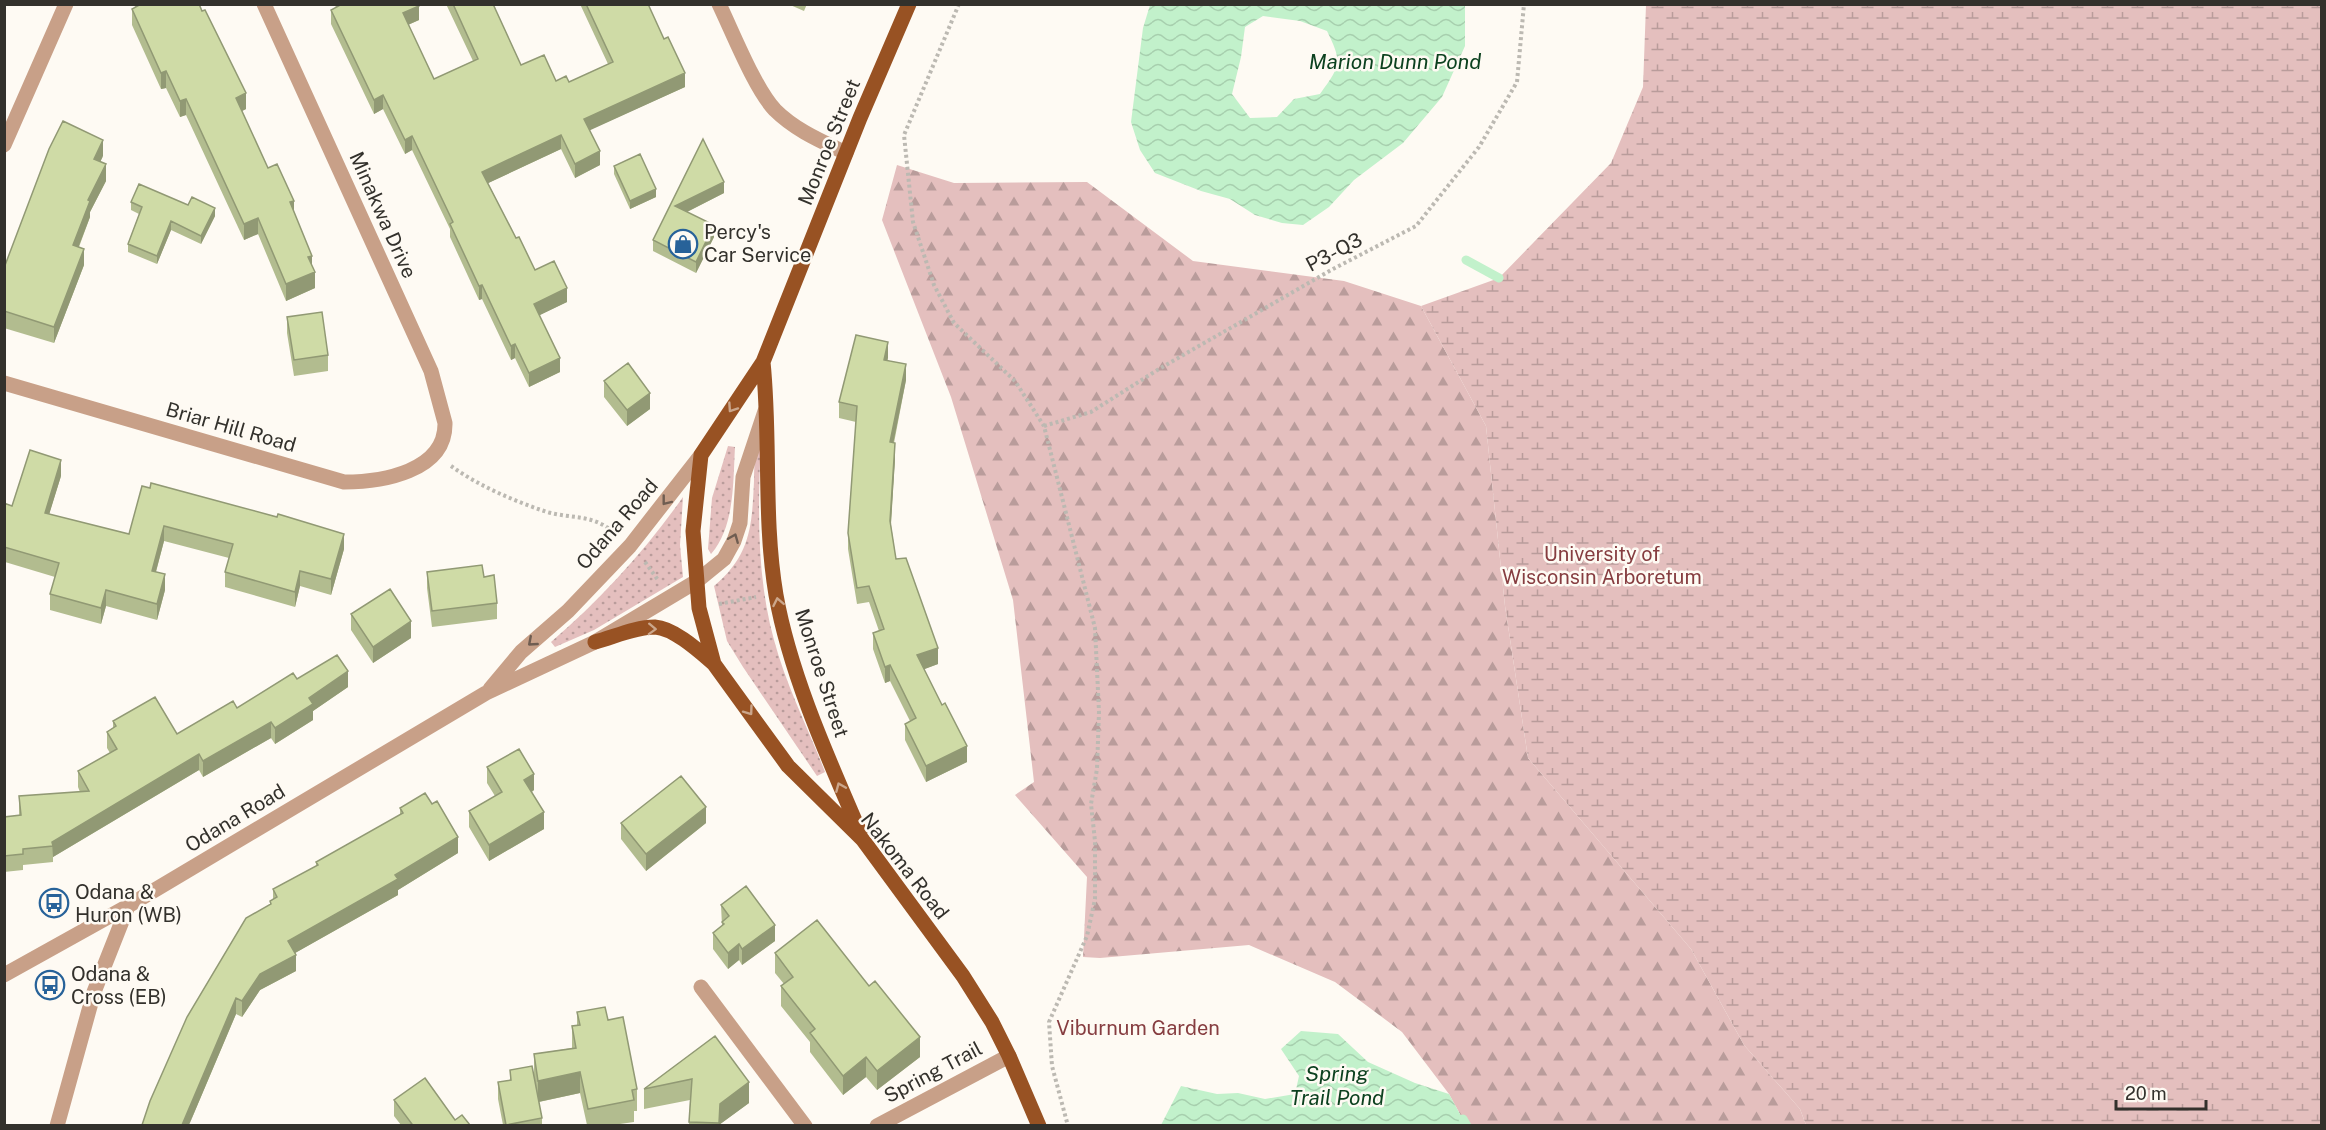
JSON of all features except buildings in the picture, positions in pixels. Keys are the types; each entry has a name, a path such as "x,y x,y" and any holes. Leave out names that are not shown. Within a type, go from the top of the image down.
{"main road":[{"name":"Monroe Street","path":"697,581 693,531 701,455 763,362 846,153 909,4"},
{"name":"Monroe Street","path":"763,362 768,404 769,537 784,638 828,757 863,840"},
{"name":"Nakoma Road","path":"697,581 699,608 714,664 788,766 863,840 963,976 992,1022 1039,1125"},
{"path":"595,642 641,628 657,627 679,637 714,664"}],"street":[{"path":"4,145 66,4"},
{"name":"Minakwa Drive","path":"264,4 431,371 445,423 445,431 436,449"},
{"path":"719,4 757,81 774,109 811,136 846,153"},
{"name":"Briar Hill Road","path":"4,383 344,482 367,482 399,475 417,468 436,449"},
{"name":"Monroe Street","path":"697,581 724,559 734,541 740,524 743,477 768,404"},
{"name":"Odana Road","path":"486,693 521,652 568,611 630,546 701,455"},
{"name":"Odana Road","path":"4,975 128,906 486,693 595,642 697,581"},
{"path":"57,1125 94,992 128,906"},
{"path":"701,987 805,1125"},
{"name":"Spring Trail","path":"877,1125 1009,1056"}],"path":[{"path":"959,4 904,135 914,222 934,285 954,323 1015,381 1044,426 1095,628 1099,712 1096,769 1091,804 1095,841 1095,899 1087,936 1049,1022 1052,1066 1068,1125"},
{"name":"P3-Q3","path":"1044,426 1090,412 1159,369 1333,269 1416,226 1479,147 1517,82 1524,4"},
{"path":"436,449 454,468 489,488 547,512 595,519 612,531"},
{"path":"641,558 658,581"},
{"path":"712,606 758,597"}],"green space":[{"name":"University of Wisconsin Arboretum","path":"1646,5 2321,5 2321,1125 1806,1125 1800,1109 1744,1045 1691,949 1528,758 1505,606 1486,426 1421,306 1499,278 1611,163 1643,87"},
{"path":"897,165 954,183 1087,182 1193,261 1344,281 1421,306 1486,426 1505,606 1528,758 1691,949 1744,1045 1800,1109 1806,1125 1466,1125 1449,1094 1402,1032 1335,982 1249,945 1100,958 1083,957 1087,877 1015,795 1034,782 1013,600 951,397 882,220"},
{"path":"761,439 759,515 764,591 779,657 825,772 817,776 727,641 714,586 736,563 747,538 752,512 755,459"},
{"path":"728,446 735,447 729,517 725,531 711,554 708,549 712,498"},
{"path":"683,497 680,545 683,577 594,630 555,647 551,642 622,574"}],"water":[{"name":"Marion Dunn Pond","path":"1150,5 1465,5 1465,46 1442,97 1403,143 1354,180 1329,207 1303,225 1282,223 1255,215 1230,199 1201,191 1155,173 1140,150 1131,122 1143,28","holes":["1263,16 1300,21 1327,31 1337,58 1332,77 1320,94 1294,99 1277,117 1250,118 1232,94 1245,27"]},
{"name":"Spring Trail Pond","path":"1301,1031 1338,1034 1368,1062 1415,1083 1449,1094 1466,1125 1161,1125 1181,1086 1217,1094 1238,1093 1265,1099 1295,1094 1299,1076 1281,1049"}],"waterway":[{"path":"1466,260 1499,278"},
{"path":"1463,1119 1467,1126"}],"place":[{"name":"Percy's Car Service","path":"683,244"},
{"name":"Odana & Huron (WB)","path":"54,903"},
{"name":"Odana & Cross (EB)","path":"50,985"}],"park label":[{"name":"Viburnum Garden","path":"1138,1028"}]}
